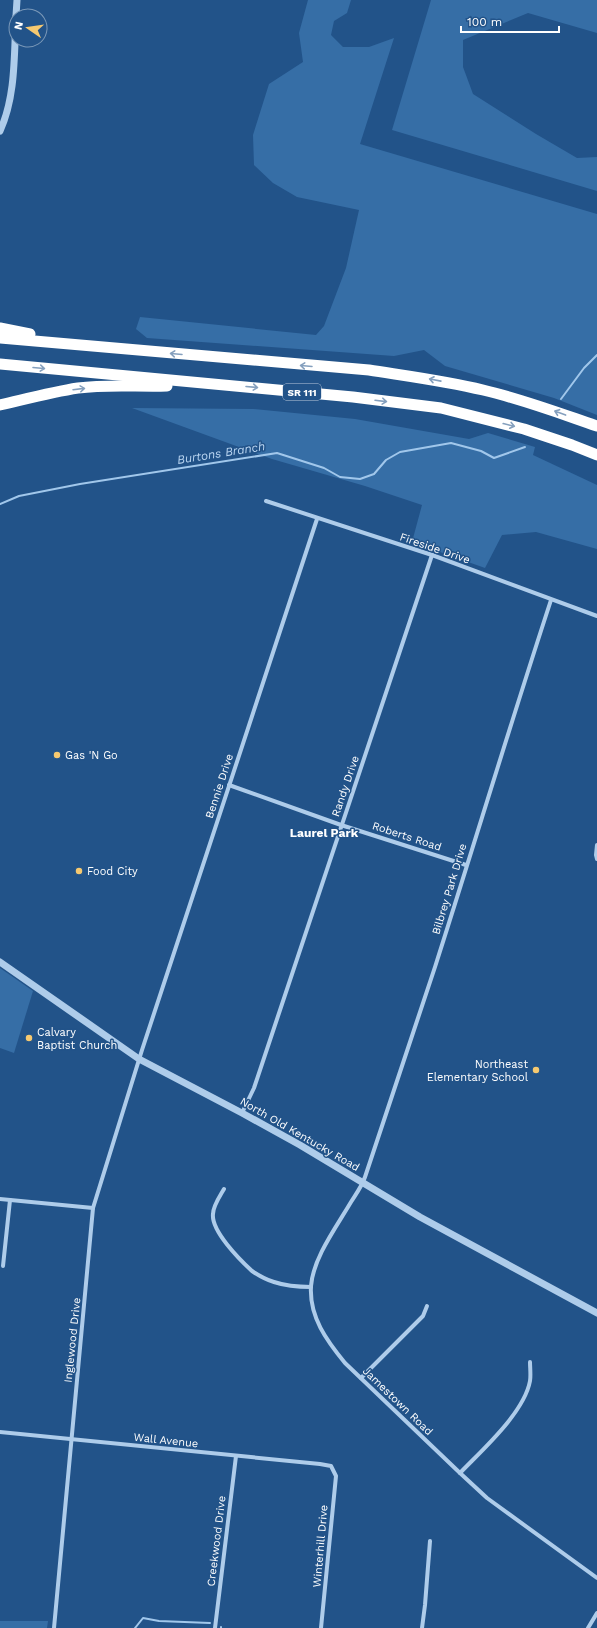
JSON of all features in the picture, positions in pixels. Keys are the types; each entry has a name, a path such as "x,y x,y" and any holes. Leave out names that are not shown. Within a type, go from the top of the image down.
{"highway":[{"path":"0,328 57,339 147,351"},
{"path":"0,338 369,370 429,379 483,390 537,405 597,426"},
{"name":"SR 111","path":"0,364 353,397 441,408 524,429 597,455"},
{"path":"0,405 79,388 111,386 231,386"}],"street":[{"path":"0,130 6,116 12,79 14,48"},
{"name":"Fireside Drive","path":"266,501 432,554 551,600 597,616"},
{"name":"Bennie Drive","path":"139,1059 317,518"},
{"name":"Randy Drive","path":"242,1113 256,1081 432,554"},
{"name":"Bilbrey Park Drive","path":"363,1183 435,966 551,600"},
{"name":"Roberts Road","path":"229,785 341,825 466,865"},
{"path":"597,845 597,859"},
{"name":"North Old Kentucky Road","path":"0,962 139,1059 242,1113 420,1217 597,1314"},
{"name":"Inglewood Drive","path":"54,1628 94,1208 139,1059"},
{"name":"Jamestown Road","path":"363,1183 325,1246 314,1273 311,1287 314,1310 319,1326 330,1344 345,1363 460,1474 510,1516 597,1578"},
{"path":"224,1189 212,1212 213,1222 223,1239 235,1253 253,1271 273,1282 291,1286 311,1287"},
{"path":"0,1199 94,1208"},
{"path":"4,1266 10,1200"},
{"path":"361,1378 423,1316 427,1306"},
{"path":"460,1474 502,1429 525,1397 530,1380 530,1362"},
{"name":"Wall Avenue","path":"0,1432 331,1466"},
{"name":"Creekwood Drive","path":"215,1628 236,1456"},
{"name":"Winterhill Drive","path":"321,1628 336,1476 331,1466"},
{"path":"422,1628 426,1605 430,1541"},
{"path":"588,1628 597,1613"}],"shaded area":[{"path":"308,0 351,0 347,13 334,21 331,35 343,47 369,47 394,38 360,144 597,214 597,415 554,398 445,366 424,350 394,356 147,338 136,329 140,317 316,335 324,326 346,268 359,210 297,197 273,183 254,165 253,135 269,84 303,62 299,33"},
{"path":"431,0 597,0 597,33 528,13 463,40 463,67 473,94 577,158 597,157 597,191 392,130"},
{"path":"132,408 253,409 355,419 469,439 488,433 535,447 533,455 597,485 597,549 536,532 502,535 485,568 412,542 422,505 365,486 272,459"},
{"path":"0,968 33,991 14,1053 0,1048"},
{"path":"0,1621 48,1621 47,1628 0,1628"}],"waterway":[{"name":"Burtons Branch","path":"561,399 584,368 597,355"},
{"name":"Burtons Branch","path":"0,504 19,496 80,484 277,453 324,468 340,477 360,479 374,474 386,460 400,452 451,443 481,451 494,458 525,447"},
{"path":"135,1628 143,1618 159,1621 210,1623"}],"place":[{"name":"Gas 'N Go","path":"57,755"},
{"name":"Food City","path":"79,871"},
{"name":"Calvary Baptist Church","path":"29,1038"},
{"name":"Northeast Elementary School","path":"536,1070"}],"district":[{"name":"Laurel Park","path":"324,833"}]}
